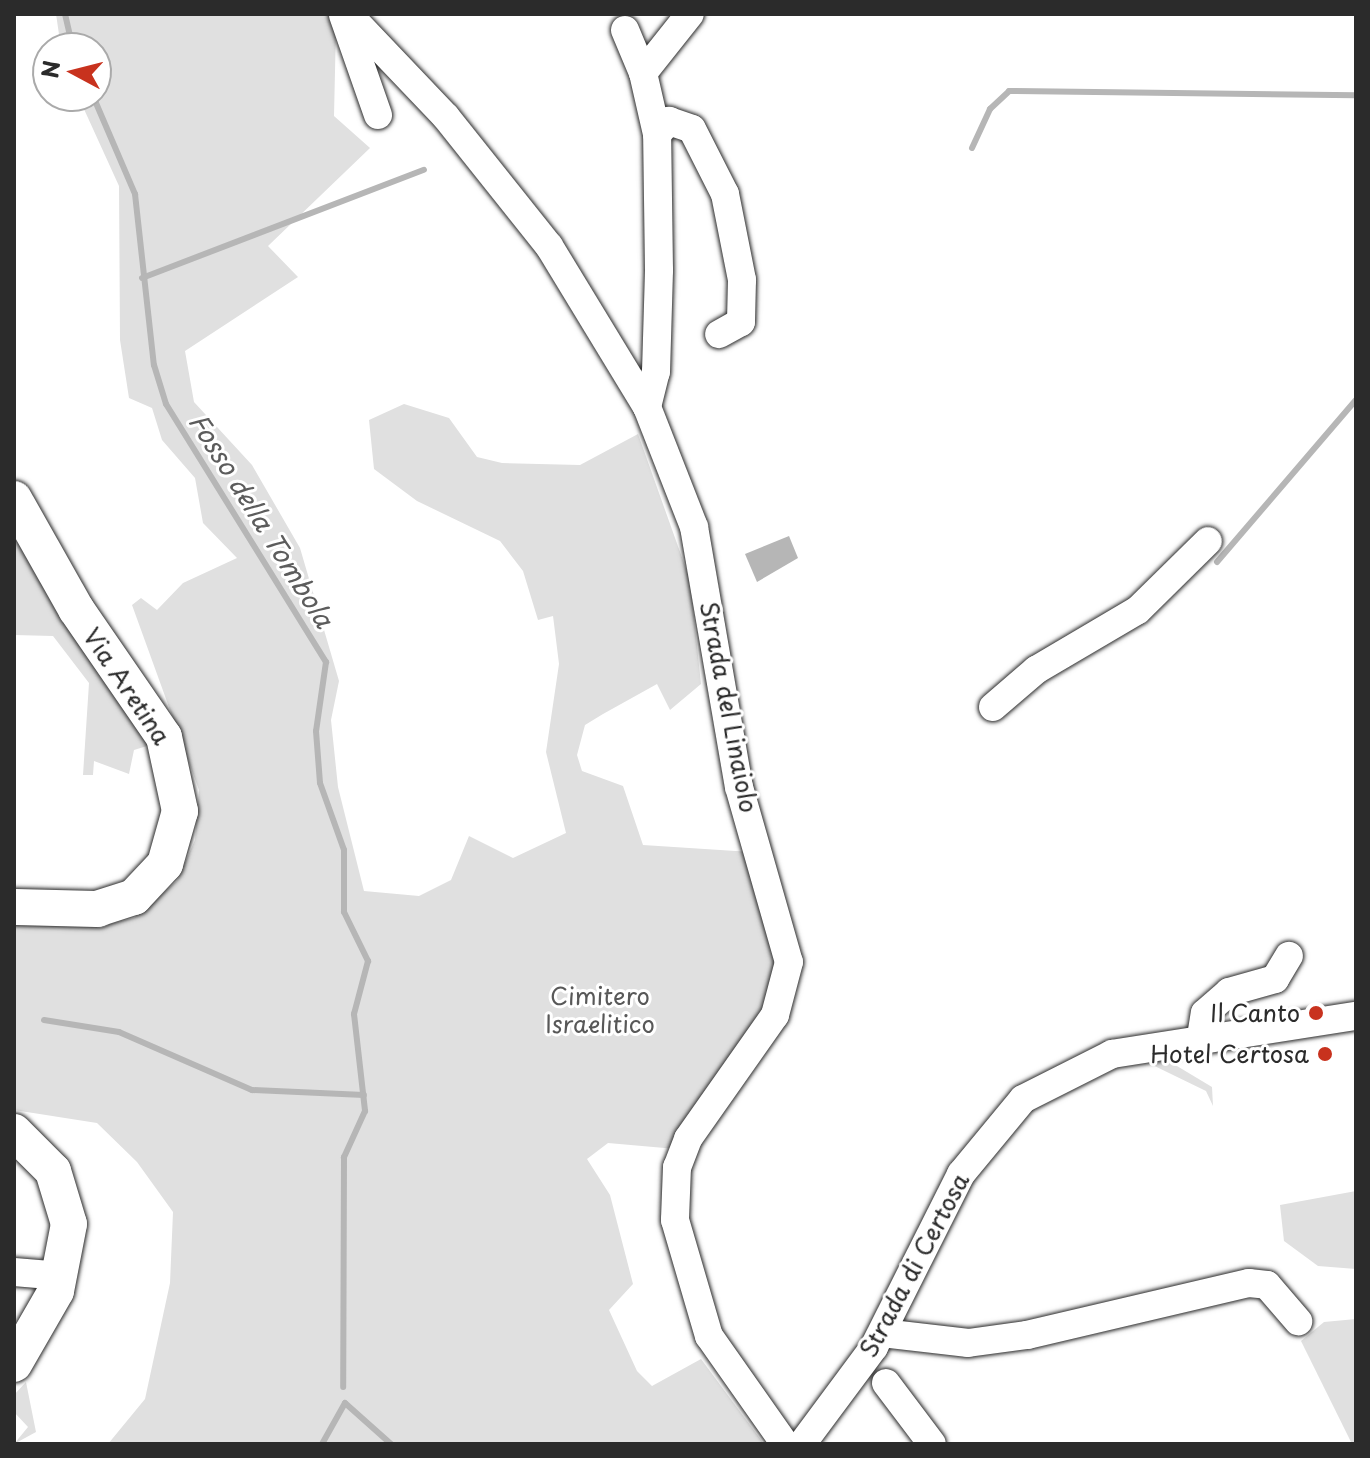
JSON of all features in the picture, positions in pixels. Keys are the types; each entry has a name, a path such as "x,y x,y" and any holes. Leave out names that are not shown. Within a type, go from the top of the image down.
{"main road":[{"name":"Via Aretina","path":"14,499 76,609 164,737 180,811 165,864 134,897 98,909 14,907"},
{"path":"14,1132 46,1160 64,1195 69,1236 62,1276 14,1364"}],"street":[{"path":"346,14 378,115"},
{"name":"Strada del Linaiolo","path":"346,14 446,117 549,246 647,407 694,527 739,787 789,962 775,1015 710,1099 681,1155 677,1238 709,1336 785,1444"},
{"path":"643,73 690,14"},
{"path":"625,30 643,73 657,134 657,357 647,407"},
{"path":"657,134 669,121 692,129 725,194 742,280 741,322 719,334"},
{"path":"993,707 1036,670 1138,610 1208,541"},
{"path":"1201,1037 1205,1013 1229,992 1275,979 1289,956"},
{"name":"Strada di Certosa","path":"802,1444 882,1333 961,1174 1012,1109 1046,1082 1100,1058 1201,1037 1356,1016"},
{"path":"14,1272 62,1276"},
{"path":"882,1333 968,1343 1027,1335 1249,1283 1267,1285 1298,1321"},
{"path":"886,1383 932,1444"}],"green space":[{"name":"Cimitero Israelitico","path":"56,14 331,14 336,27 334,116 370,148 268,246 298,277 185,351 194,402 252,465 300,548 339,681 331,720 338,787 364,891 419,896 451,880 469,836 513,858 566,833 546,752 559,664 553,616 538,620 523,571 500,541 417,501 374,469 369,420 404,404 449,418 477,457 502,463 580,465 638,434 690,580 701,684 670,710 657,684 603,714 585,725 577,755 582,771 623,786 643,845 751,852 777,945 773,1000 718,1072 676,1149 608,1143 587,1159 610,1195 633,1284 609,1310 637,1371 652,1386 701,1359 764,1444 108,1444 145,1399 170,1283 173,1212 137,1162 97,1123 14,1110 14,924 97,927 134,918 177,881 195,840 199,790 132,605 141,598 157,610 183,583 237,558 203,523 195,478 162,440 152,408 129,398 120,340 119,186 85,112 112,112 112,32 59,32"},
{"path":"14,536 150,745 134,750 129,774 94,761 93,775 83,775 89,683 53,636 14,635"},
{"path":"1157,1054 1212,1087 1213,1106 1206,1091 1134,1056"},
{"path":"1356,1191 1356,1269 1318,1266 1284,1241 1280,1205"},
{"path":"1356,1319 1356,1444 1352,1444 1301,1341 1324,1322"},
{"path":"26,1382 36,1432 14,1444 28,1427 14,1412 14,1395"}],"shaded area":[{"path":"789,536 798,558 757,582 745,554"}],"waterway":[{"name":"Fosso della Tombola","path":"65,14 69,32"},
{"path":"972,148 990,109 1009,91 1356,95"},
{"name":"Fosso della Tombola","path":"100,112 135,194 154,365 166,404 326,662 316,731 320,783 344,850 344,912 368,961 354,1014 365,1111 344,1157 343,1387"},
{"path":"142,278 424,170"},
{"path":"1217,562 1356,400"},
{"path":"44,1020 119,1032 252,1090 364,1095"},
{"path":"322,1444 345,1403 391,1444"}],"place":[{"name":"Il Canto","path":"1316,1013"},
{"name":"Hotel Certosa","path":"1325,1054"}]}
